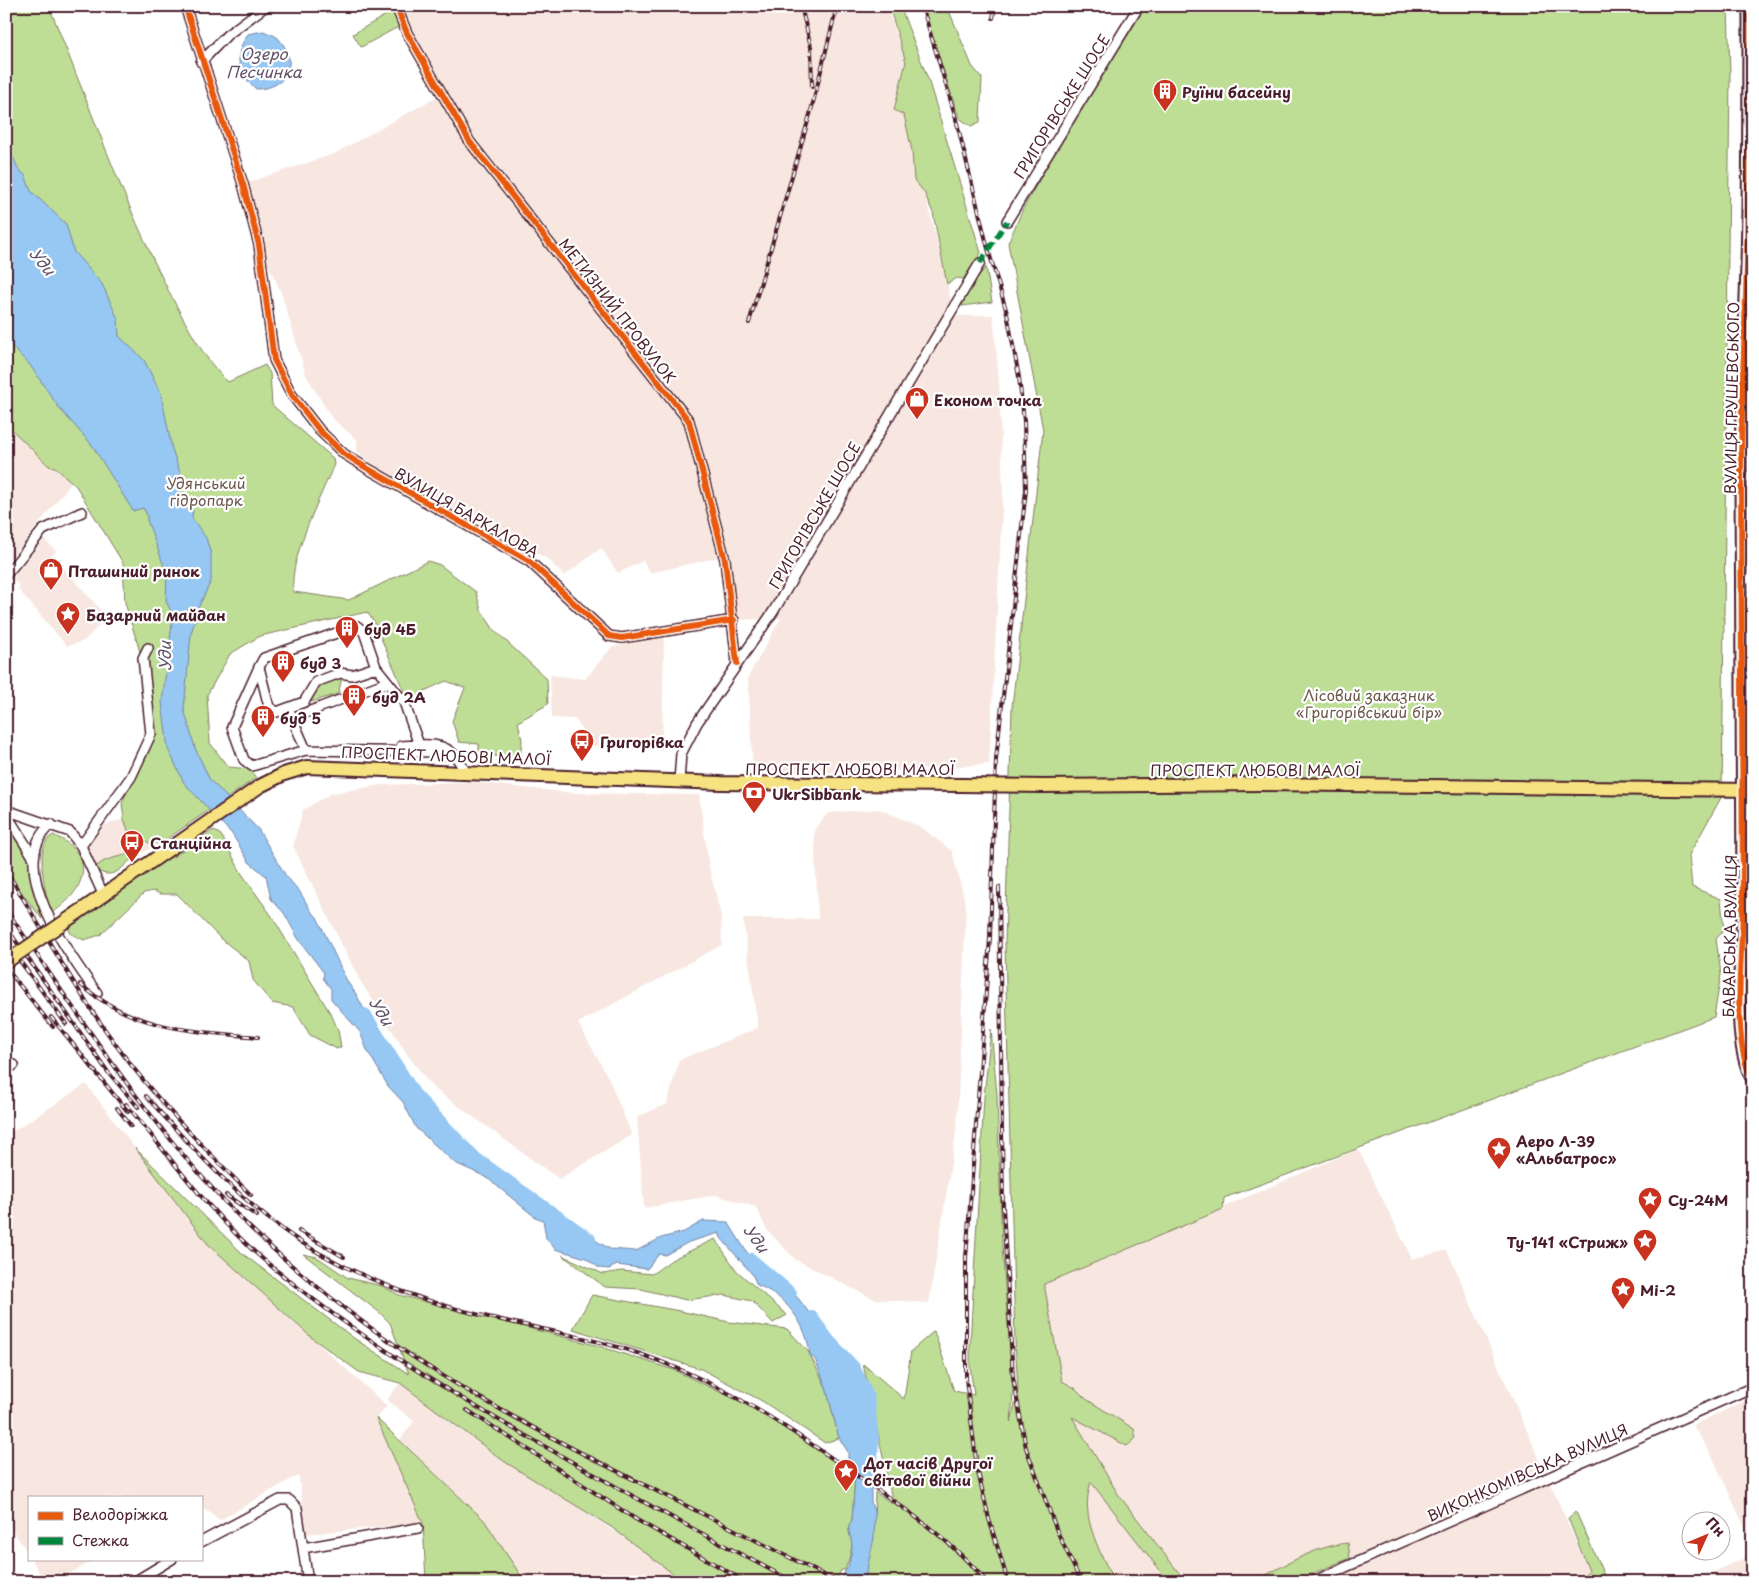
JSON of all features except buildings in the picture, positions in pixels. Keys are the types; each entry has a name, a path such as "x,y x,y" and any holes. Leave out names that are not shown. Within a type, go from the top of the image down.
{"main road":[{"name":"ПРОСПЕКТ ЛЮБОВІ МАЛОЇ","path":"6,962 260,786 290,772 319,766 679,781 1042,786 1261,784 1747,790"}],"street":[{"path":"185,6 201,62"},
{"path":"201,62 227,35 266,6"},
{"name":"МЕТИЗНИЙ ПРОВУЛОК","path":"396,6 407,33 470,142 689,420 725,560 734,620 737,663"},
{"name":"ГРИГОРІВСЬКЕ ШОСЕ","path":"1007,221 1139,6"},
{"name":"ВУЛИЦЯ ГРУШЕВСЬКОГО","path":"1747,790 1747,477 1751,90 1749,6"},
{"name":"ВУЛИЦЯ БАРКАЛОВА","path":"201,62 243,184 259,245 274,360 292,395 320,431 344,454 529,561 609,636 622,638 734,620"},
{"name":"ГРИГОРІВСЬКЕ ШОСЕ","path":"679,781 681,754 697,723 773,612 980,263"},
{"path":"6,575 43,530 82,512"},
{"path":"419,745 404,702 376,668 364,632 357,626 264,658 232,727 244,760 252,766 306,750 436,752 456,757"},
{"path":"81,846 127,783 151,734 143,658 148,648"},
{"path":"259,667 269,707 277,712 304,702 316,682 340,673 352,676 376,668"},
{"path":"292,718 387,682"},
{"path":"288,708 306,750"},
{"path":"378,751 419,745 441,746 451,751 466,772"},
{"name":"БАВАРСЬКА ВУЛИЦЯ","path":"1747,790 1741,1046 1746,1066 1753,1080"},
{"path":"6,810 70,832 81,846 104,894"},
{"path":"6,814 34,858"},
{"path":"51,824 36,841 34,858 39,894 45,913 97,993"},
{"name":"ВИКОНКОМІВСЬКА ВУЛИЦЯ","path":"1312,1582 1753,1388"},
{"path":"202,1541 280,1500 289,1500 297,1508 308,1582"},
{"path":"303,1548 418,1528"},
{"path":"134,1582 170,1560"}],"shaded area":[{"path":"401,6 887,6 906,62 914,176 924,192 940,250 954,316 993,315 999,381 1003,493 989,764 865,773 753,771 748,677 781,618 734,620 724,556 650,573 643,561 618,573 601,548 564,576 549,560 378,469 357,451 357,440 331,417 306,375 281,292 259,245 243,184 334,154 442,94","holes":["446,99 665,388 470,142"]},
{"path":"6,424 72,482 6,565"},
{"name":"Пташиний ринок","path":"44,539 56,551 52,555 107,617 84,641 67,646 18,589 20,586 12,579"},
{"path":"664,636 662,750 593,746 575,719 552,718 550,675 585,679 612,647"},
{"path":"470,782 573,793 699,795 709,867 721,916 722,945 578,1023 608,1077 632,1135 559,1179 432,1087 407,1054 359,979 293,846 303,810 332,793 381,785"},
{"path":"879,809 921,827 952,851 966,906 957,1126 929,1303 874,1299 796,1260 767,1230 756,1207 715,1195 644,1208 637,1117 667,1104 679,1060 758,1028 743,919 818,919 814,830 828,813"},
{"path":"124,819 129,833 132,832 149,843 161,843 134,857 116,858 95,867 81,846 98,827"},
{"path":"86,1084 207,1243 387,1406 376,1418 423,1523 306,1534 299,1477 293,1478 220,1520 202,1507 202,1496 28,1496 28,1553 6,1521 6,1136"},
{"path":"1358,1149 1412,1259 1447,1250 1589,1571 1567,1582 1101,1582 1065,1522 1044,1284"},
{"path":"400,1383 504,1462 545,1485 690,1582 529,1582 471,1538 484,1520 400,1440 414,1421 387,1400"},
{"path":"1753,1397 1753,1546 1713,1458 1693,1425"},
{"path":"1753,1554 1753,1582 1700,1582 1698,1579"},
{"path":"33,1560 94,1560 55,1582 44,1582"}],"green space":[{"name":"Удянський гідропарк","path":"6,6 49,6 153,259 170,294 211,363 228,382 265,365 270,373 272,405 333,458 334,465 300,547 293,580 294,592 349,600 428,561 440,565 476,592 481,610 494,630 547,679 548,704 518,722 522,740 520,759 479,754 479,744 459,742 452,721 465,688 446,681 422,692 410,705 374,622 367,612 260,636 230,654 207,695 210,743 228,767 250,769 256,778 161,843 149,843 132,832 129,833 124,819 122,803 154,733 141,655 125,603 123,563 76,486 55,467 49,466 6,424"},
{"path":"889,6 900,6 928,79 981,253 963,279 957,278 947,284 933,213 924,192 914,180 912,151 904,115 894,110 906,62"},
{"path":"923,6 947,6 972,66 982,78 980,122 971,126 959,118"},
{"name":"Лісовий заказник «Григорівський бір»","path":"1146,6 1728,6 1730,73 1722,796 1689,855 1692,887 1721,899 1724,930 1716,939 1721,974 1714,1017 1224,1198 1223,1209 1044,1284 1062,1381 1075,1388 1086,1399 1134,1429 1136,1438 1127,1446 1072,1417 1118,1494 1186,1582 1169,1582 1091,1482 1088,1495 1089,1521 1097,1546 1114,1582 864,1582 874,1527 875,1492 893,1504 863,1364 904,1399 911,1351 934,1331 954,1391 974,1395 970,1366 970,1345 984,1097 991,1029 997,1094 1002,1245 1013,1392 1011,1423 1018,1389 1015,1341 1005,944 1012,707 1043,430 1008,243 1023,209 1063,137"},
{"path":"393,11 400,26 361,47 353,34"},
{"path":"986,267 992,302 962,306 972,284"},
{"path":"342,678 338,694 311,702 317,686"},
{"path":"6,824 31,864 33,889 42,919 6,872"},
{"path":"213,830 221,835 242,874 271,915 332,1016 338,1030 341,1047 337,1049 310,1035 293,1007 272,1003 253,980 249,961 220,938 177,894 160,894 154,891 144,893 100,935 84,940 71,934 68,927 166,856 173,857"},
{"path":"53,835 68,843 77,853 82,863 82,874 79,885 72,895 50,914 42,871 42,860 43,849"},
{"path":"128,854 134,857 113,873 102,873 96,870 95,867 106,860"},
{"path":"135,1148 243,1254 355,1339 409,1374 390,1323 379,1312 303,1254 317,1257 348,1278 382,1286 399,1295 599,1346 674,1370 749,1406 817,1447 855,1478 852,1520 849,1527 852,1546 845,1570 841,1570 836,1582 684,1582 611,1527 505,1462 400,1383 359,1372 312,1338 207,1243"},
{"path":"715,1239 737,1271 787,1315 773,1323 752,1301 724,1295 686,1300 641,1289 605,1287 562,1255 603,1274 621,1271 652,1274 673,1259"},
{"path":"592,1295 729,1322 787,1329 808,1351 826,1387 839,1438 825,1443 762,1401 701,1369 573,1329"},
{"path":"376,1418 484,1520 521,1576 528,1582 426,1582 423,1523"},
{"path":"1576,1512 1607,1582 1571,1582 1589,1571 1568,1518"},
{"path":"1348,1543 1350,1558 1292,1582 1253,1582 1323,1548"}],"water":[{"name":"Озеро Песчинка","path":"263,31 278,38 285,47 289,64 283,79 267,88 256,89 241,70 239,56 240,49 248,34"},
{"path":"6,142 19,170 25,175 31,191 66,224 74,252 102,284 118,319 119,336 144,360 161,394 172,449 184,484 181,494 193,511 192,518 206,538 211,554 211,581 199,606 191,634 184,709 195,748 210,780 258,829 286,876 300,892 311,911 317,917 348,983 356,994 386,1051 437,1119 462,1147 495,1176 554,1216 610,1249 636,1251 661,1238 684,1232 703,1221 728,1222 746,1251 763,1270 798,1298 820,1327 826,1339 845,1362 868,1399 875,1434 871,1455 871,1502 875,1514 874,1538 864,1582 840,1581 848,1567 852,1547 849,1527 852,1520 855,1478 848,1465 848,1452 839,1438 826,1387 815,1359 810,1355 805,1333 793,1312 777,1296 757,1285 752,1274 721,1238 719,1233 689,1242 665,1255 659,1254 647,1269 617,1265 609,1269 599,1268 586,1258 555,1249 546,1238 543,1220 535,1217 486,1177 455,1163 416,1128 403,1102 388,1086 367,1050 360,1032 331,999 331,989 323,978 324,973 299,940 284,913 271,899 266,876 249,862 232,834 184,783 168,749 162,702 173,616 166,601 167,574 147,520 147,515 143,508 133,511 92,445 59,408 30,365 6,341"}],"waterway":[{"name":"Уди","path":"365,1014 414,1093 474,1157 590,1239"},
{"name":"Уди","path":"751,1259 791,1293"},
{"name":"Уди","path":"812,1317 828,1339 854,1367 868,1396 873,1439 871,1483"}],"railway":[{"path":"801,6 811,47 812,87"},
{"path":"749,323 811,111 837,6"},
{"path":"922,6 955,115 988,249 1007,313 1019,377 1024,421 1026,490 996,759 990,938 966,1258 966,1379 977,1468 989,1519 1008,1582"},
{"path":"993,18 995,6"},
{"path":"6,870 71,978 124,1056 169,1110 251,1195"},
{"path":"999,887 1003,1207 1013,1377 1026,1448 1057,1531 1081,1582"},
{"path":"6,909 130,1088 164,1131 235,1213 273,1249 317,1286 362,1321 458,1385 598,1462 837,1582"},
{"path":"6,927 108,1072 138,1107"},
{"path":"6,942 66,1024"},
{"path":"6,968 53,1027"},
{"path":"80,984 100,999 121,1011 164,1026 210,1033 258,1037"},
{"path":"51,1017 128,1112"},
{"path":"146,1096 184,1139 249,1202 295,1238 319,1253 369,1278 439,1304 631,1351 692,1375 776,1421 891,1499 941,1537 987,1582"},
{"path":"126,1104 209,1205 245,1243 296,1286 362,1335 501,1422 697,1531 794,1582"},
{"path":"117,1108 131,1126"},
{"path":"226,1195 257,1216"},
{"path":"299,1231 344,1257"},
{"path":"467,1410 637,1520 746,1582"}],"marked path":[{"path":"980,263 1007,221"}],"cycle path":[{"path":"185,6 243,184 259,245 274,360 292,395 320,431 344,454 529,561 609,636 622,638 734,620"},
{"path":"396,6 407,33 470,142 689,421 725,560 737,663"},
{"path":"1749,6 1748,233 1741,450 1743,919 1739,992 1741,1042 1746,1063 1753,1080"}],"place":[{"name":"Руїни басейну","path":"1165,112"},
{"name":"Економ точка","path":"917,420"},
{"name":"Пташиний ринок","path":"51,591"},
{"name":"Базарний майдан","path":"68,635"},
{"name":"буд 4Б","path":"347,649"},
{"name":"буд 3","path":"283,683"},
{"name":"буд 2А","path":"354,717"},
{"name":"буд 5","path":"263,738"},
{"name":"Григорівка","path":"582,762"},
{"name":"UkrSibbank","path":"754,814"},
{"name":"Станційна","path":"132,863"},
{"name":"Аеро Л-39 «Альбатрос»","path":"1499,1170"},
{"name":"Су-24М","path":"1650,1220"},
{"name":"Ту-141 «Стриж»","path":"1645,1262"},
{"name":"Мі-2","path":"1623,1310"},
{"name":"Дот часів Другої світової війни","path":"846,1492"}]}
